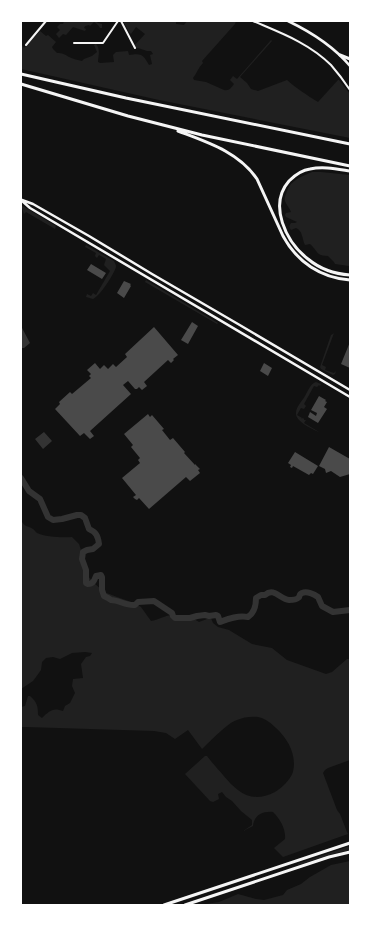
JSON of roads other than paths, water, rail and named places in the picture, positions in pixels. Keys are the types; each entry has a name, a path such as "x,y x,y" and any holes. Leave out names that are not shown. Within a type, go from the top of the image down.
{"main road":[{"path":"288,21 319,39 340,55 350,66"},
{"path":"340,55 350,59"},
{"path":"21,74 139,101 350,144"},
{"path":"21,84 166,126 350,166"},
{"path":"166,126 218,147 228,152 243,164 257,179 283,236 295,254 308,265 320,272 334,278 350,280"},
{"path":"350,171 316,168 301,172 294,176 286,185 282,195 280,207 281,218 287,234 302,254 315,264 327,270 350,275"},
{"path":"21,200 32,204 89,236 350,390"},
{"path":"21,200 30,208 120,262 350,397"},
{"path":"164,905 350,843"},
{"path":"185,905 324,859 350,852"}],"street":[{"path":"26,45 46,21"},
{"path":"74,43 103,43 119,21 135,48"},
{"path":"253,21 260,22 308,47 336,71 350,90"}],"waterway":[{"path":"21,478 29,491 40,499 48,517 53,520 81,515 85,518 89,529 96,535 99,544 93,549 83,552 82,559 86,570 86,583 91,583 94,581 96,576 101,575 104,596 111,600 132,605 135,605 138,602 154,601 172,613 175,618 216,615 218,616 220,622 237,617 248,617 254,609 256,598 271,592 289,600 297,599 300,594 304,592 318,597 322,606 333,612 350,610"}]}
